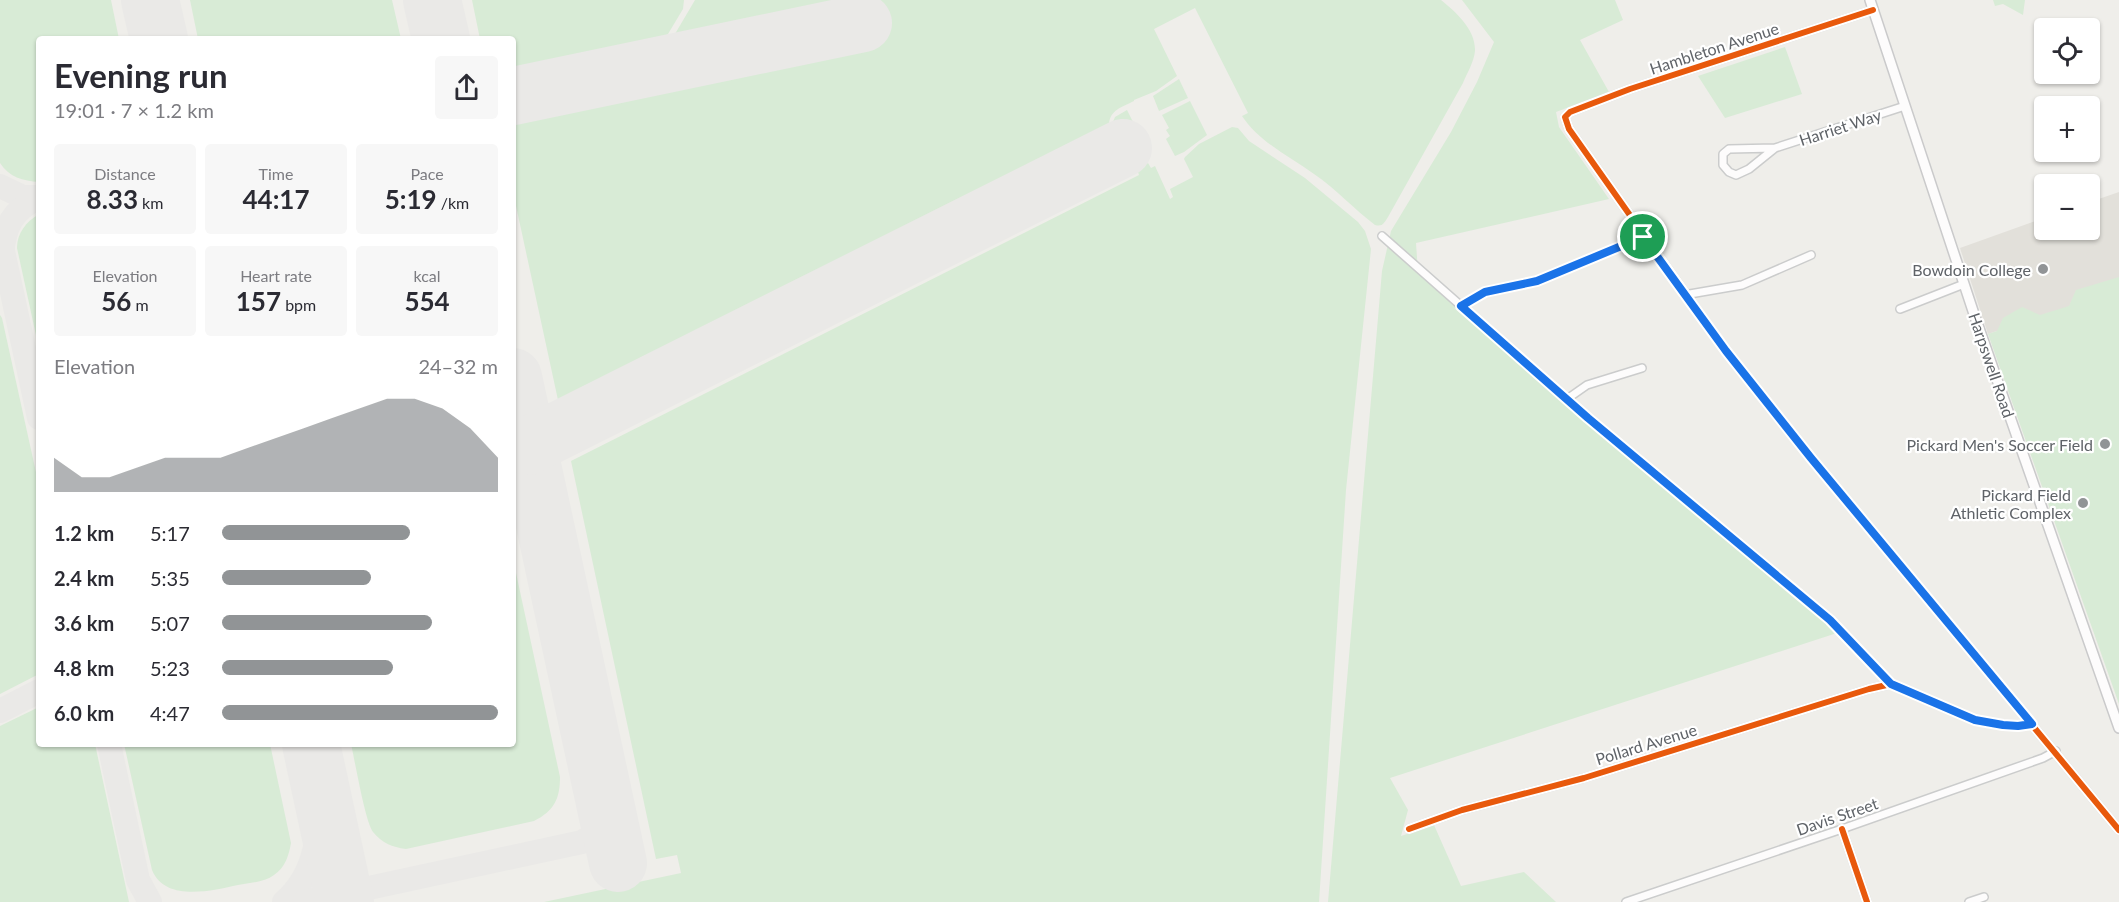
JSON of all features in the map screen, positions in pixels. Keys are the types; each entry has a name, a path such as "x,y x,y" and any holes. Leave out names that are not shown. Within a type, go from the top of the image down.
{"main road":[{"name":"Harpswell Road","path":"1870,0 1964,284 2119,728"}],"street":[{"name":"Hambleton Avenue","path":"1643,237 1569,129 1565,117 1570,112 1630,89 1873,10"},
{"name":"Harriet Way","path":"1775,148 1749,169 1736,175 1729,172 1723,165 1723,154 1729,149 1775,148 1905,106"},
{"path":"1382,236 1567,399 1830,620 1891,684 1975,720 2003,725 2032,724"},
{"path":"1461,306 1485,292 1537,281 1643,237 1726,351 1811,458 2056,751 2119,830"},
{"path":"1684,295 1742,285 1811,255"},
{"path":"1900,309 1964,284"},
{"path":"1567,399 1587,385 1642,368"},
{"name":"Pollard Avenue","path":"1409,829 1462,810 1584,778 1891,684"},
{"name":"Davis Street","path":"1626,902 1842,829 2001,773 2056,751"},
{"path":"1842,829 1867,902"},
{"path":"1970,902 1984,897"}],"shaded area":[{"name":"Bowdoin College","path":"2119,192 2119,290 1988,334 1960,248 2034,222 2034,240 2100,240 2100,199"}],"green space":[{"path":"0,0 111,0 118,36 36,36 36,182 17,177 8,172 0,163"},
{"path":"190,0 392,0 400,36 197,36"},
{"path":"472,0 684,0 683,9 668,34 647,54 531,79 516,80 516,36 479,36"},
{"path":"695,0 1441,0 1459,16 1469,29 1475,51 1463,83 1388,217 1383,224 1375,225 1322,180 1266,141 1249,125 1242,116 1248,113 1195,8 1154,29 1177,76 1156,91 1117,110 1112,115 1109,124 558,400 516,206 516,118 525,110 537,106 866,35 860,9 675,48 672,39"},
{"path":"1462,0 1615,0 1623,20 1580,40 1609,92 1556,112 1559,127 1609,199 1416,243 1418,272 1837,633 1390,778 1408,810 1401,836 1434,825 1461,886 1524,872 1556,902 1328,902 1382,271 1391,231 1451,132 1477,82 1494,42"},
{"path":"1993,0 2025,0 2023,15 2003,4 1995,6"},
{"path":"1785,47 1802,94 1725,118 1698,76"},
{"path":"1179,79 1188,98 1159,111 1153,96"},
{"path":"1190,101 1207,135 1175,156 1166,139 1170,136 1166,130 1169,128 1162,115"},
{"path":"1127,110 1137,130 1125,131 1123,136 1127,145 1132,147 1138,144 1147,160 1135,165 1113,122 1115,117"},
{"path":"1232,127 1238,128 1249,141 1305,178 1358,222 1365,231 1371,249 1346,490 1319,902 544,902 681,873 677,855 656,859 571,461 1139,175 1137,169 1148,163 1151,168 1155,166 1170,199 1173,197 1170,189 1193,177 1185,157 1199,144"},
{"path":"36,216 36,335 17,248 23,228"},
{"name":"Pickard Field Athletic Complex","path":"2119,277 2119,704 1988,334 1997,331 2003,318 2022,307 2040,315 2069,306 2076,290"},
{"path":"0,315 36,472 36,676 0,694"},
{"path":"516,573 560,777 559,792 554,804 534,821 406,849 388,844 376,836 370,826 352,747 516,747"},
{"path":"36,708 36,747 96,747 129,902 0,902 0,726"},
{"path":"125,747 271,747 291,843 288,857 281,869 262,881 190,892 167,887 158,880 152,870"}],"taxiway":[{"path":"0,186 23,197 36,197"},
{"path":"2,254 5,235 12,220 22,208 36,199"},
{"path":"0,237 36,404"},
{"path":"0,711 36,693"},
{"path":"110,747 138,880 150,902"},
{"path":"284,902 295,891 310,865 317,836 321,791"},
{"path":"304,902 582,842 598,832 607,811"}],"runway":[{"path":"150,0 158,36"},
{"path":"432,0 440,36"},
{"path":"516,95 863,23"},
{"path":"528,446 1123,148"},
{"path":"516,391 618,863"},
{"path":"312,747 345,902"}],"cycle path":[{"path":"1873,10 1630,89 1570,112 1565,117 1569,129 1726,351 1811,458 2119,830"},
{"path":"1409,829 1462,810 1584,778 1891,684"},
{"path":"1842,829 1867,902"}],"place":[{"name":"Bowdoin College","path":"2043,269"},
{"name":"Pickard Men's Soccer Field","path":"2105,444"},
{"name":"Pickard Field Athletic Complex","path":"2083,503"}],"route":[{"path":"1643,237 1726,351 1811,458 2032,724 2003,725 1975,720 1891,684 1881,675 1869,658 1830,620 1588,418 1461,306 1485,292 1537,281 1643,237"}]}
